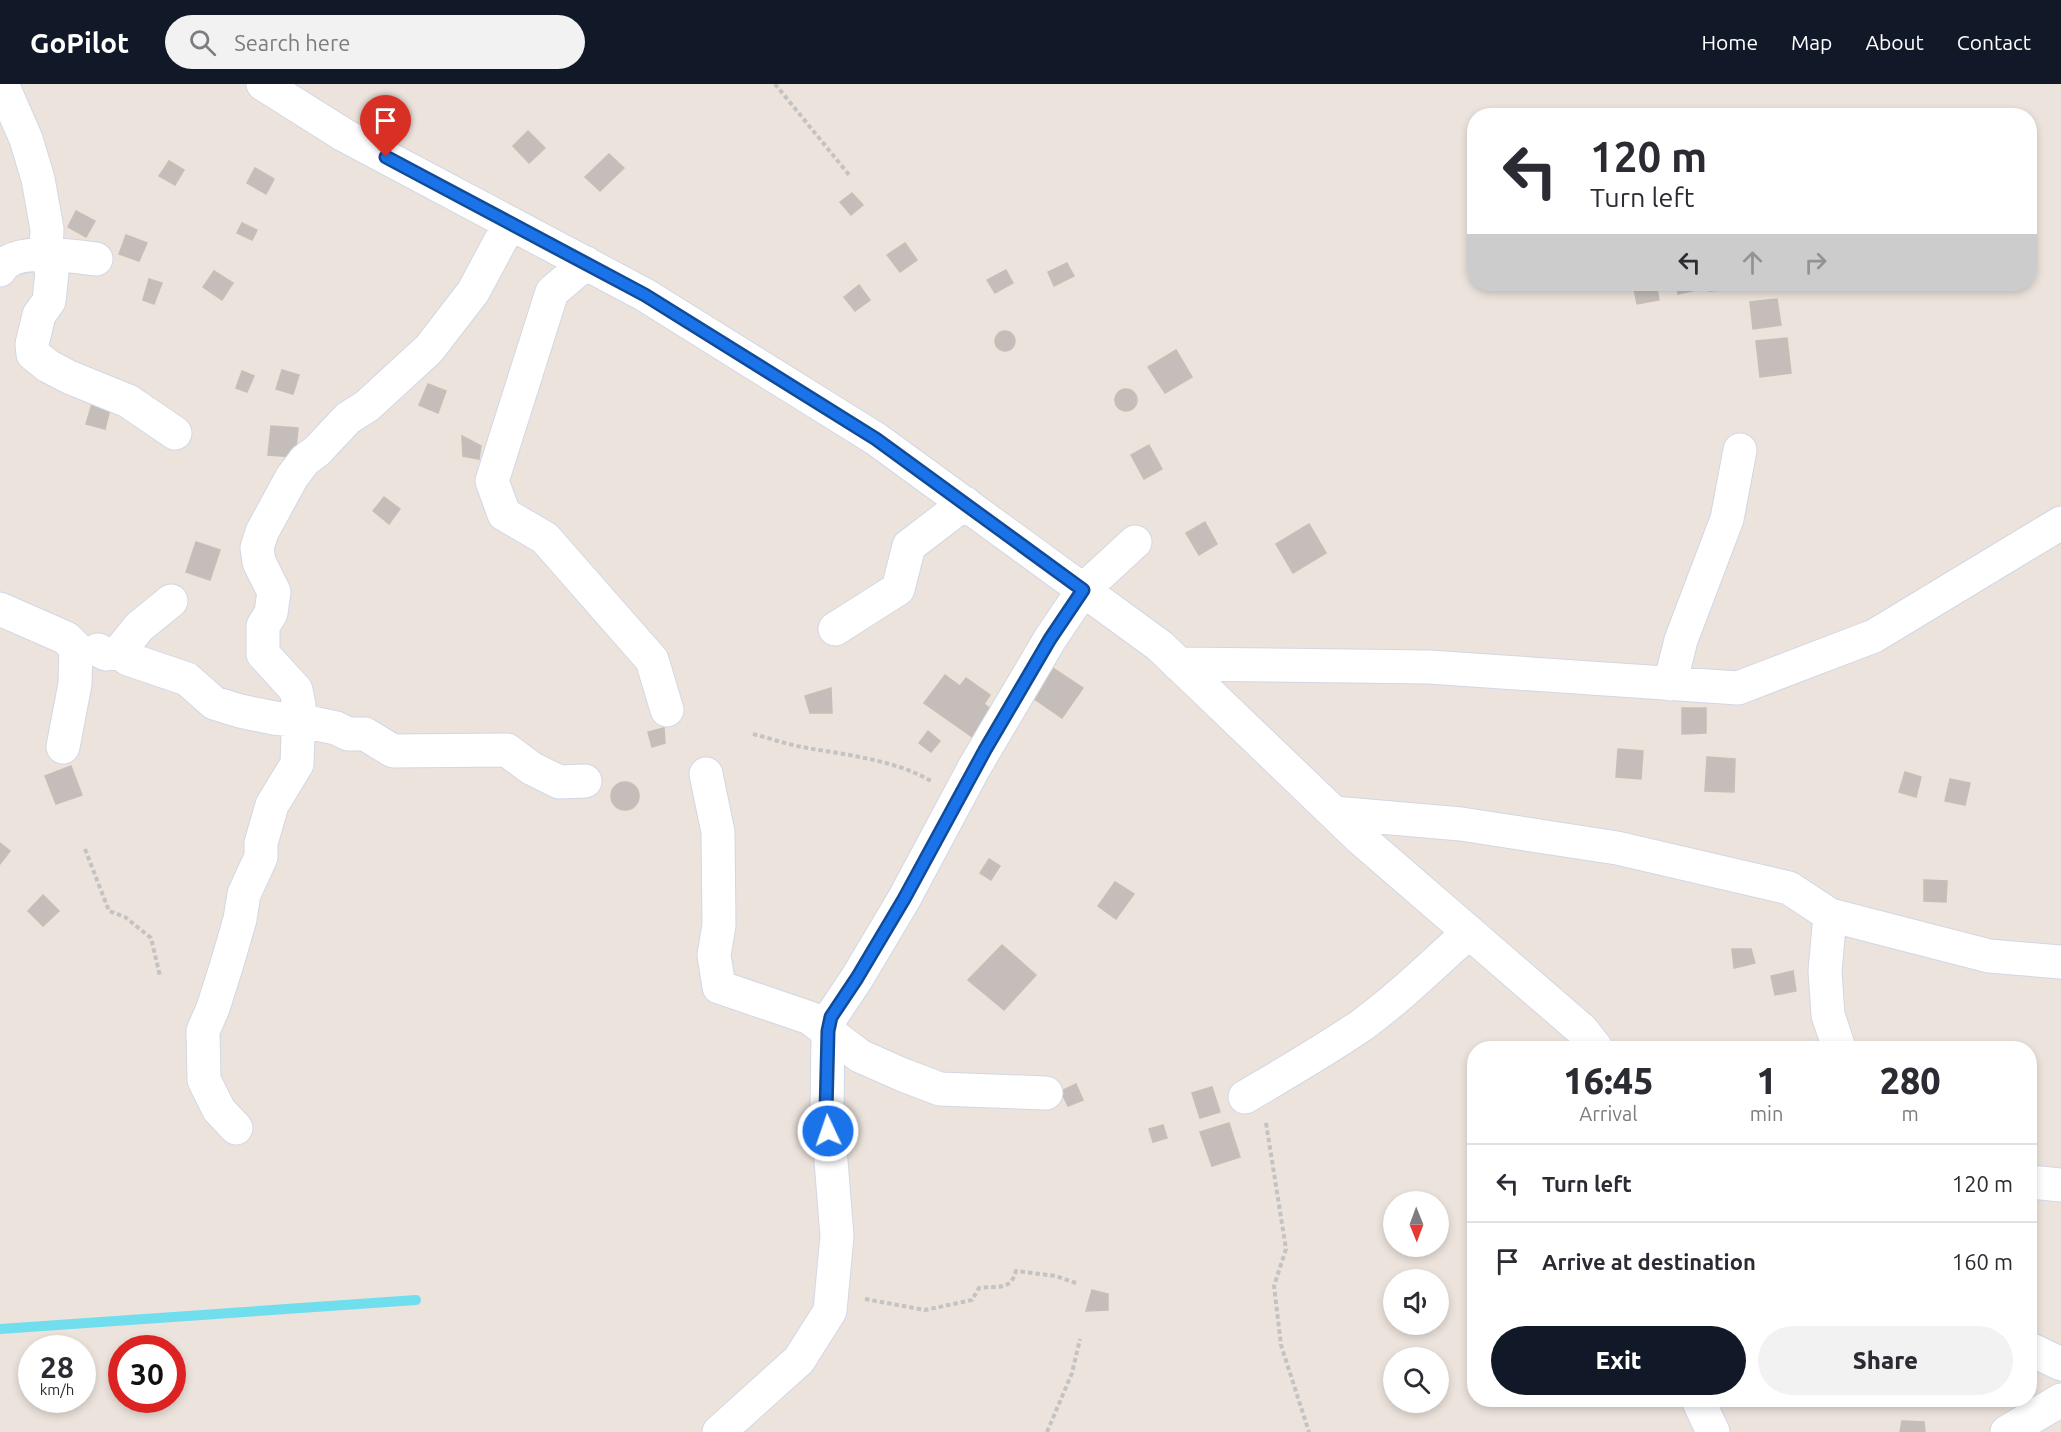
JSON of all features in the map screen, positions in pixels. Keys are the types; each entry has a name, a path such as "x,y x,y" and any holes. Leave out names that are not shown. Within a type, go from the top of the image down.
{"street":[{"path":"2,84 27,139 38,179 47,229 46,253 52,272 49,301 39,315 32,344 33,354 48,366 69,377 128,401 175,433"},
{"path":"263,84 344,135 645,295 876,439 1160,646 1360,838 1582,1030 1591,1041"},
{"path":"236,1128 219,1110 204,1080 203,1031 227,964 240,919 244,894 261,856 261,843 272,805 297,764 299,705 296,690 263,654 263,626 271,613 274,592 259,562 257,548 262,532 292,477 305,460 317,451 348,418 367,405 429,349 473,292 510,223"},
{"path":"0,270 2,266 20,257 46,253 96,259"},
{"path":"586,263 552,292 492,481 504,514 545,538 652,660 667,710"},
{"path":"1670,684 1681,640 1726,519 1740,450"},
{"path":"835,629 898,589 909,546 965,504"},
{"path":"1178,664 1429,667 1738,688 1874,636 2061,523"},
{"path":"719,1432 798,1360 830,1311 837,1236 826,1111 828,1033 831,1017 904,899 958,797 1050,639 1083,590 1135,542"},
{"path":"119,652 139,627 171,601"},
{"path":"0,609 61,635 76,648 75,684 63,747"},
{"path":"76,648 92,647 106,654 119,652 133,661 163,669 187,679 214,703 274,718 336,728 348,734 364,734 393,751 507,750 531,768 559,782 585,781"},
{"path":"706,774 718,832 720,902 714,955 719,987 810,1018 860,1056 940,1089 1046,1094"},
{"path":"1334,813 1461,824 1617,848 1789,888 1830,915 1989,956 2061,962"},
{"path":"1830,915 1826,972 1828,1015 1837,1041"},
{"path":"1253,1093 1363,1024 1424,974 1469,932"},
{"path":"2037,1183 2061,1185"},
{"path":"2037,1352 2061,1364"},
{"path":"2007,1432 2061,1400"},
{"path":"1701,1407 1713,1432"}],"path":[{"path":"776,84 850,176"},
{"path":"753,734 801,747 838,752 915,772 958,797"},
{"path":"85,849 109,911 125,917 152,938 160,976"},
{"path":"1253,1093 1286,1249 1274,1286 1281,1345 1309,1432"},
{"path":"831,1307 861,1298 926,1310 972,1300 979,1288 1007,1286 1014,1280 1016,1271 1056,1276 1076,1283"},
{"path":"1047,1432 1072,1373 1080,1339"}],"building":[{"path":"528,131 545,148 529,163 513,146"},
{"path":"609,154 624,168 600,191 585,177"},
{"path":"169,161 184,170 175,185 159,176"},
{"path":"255,168 274,179 266,194 247,183"},
{"path":"852,193 863,205 851,215 840,202"},
{"path":"76,211 95,221 86,237 68,227"},
{"path":"242,223 257,230 252,240 237,233"},
{"path":"126,235 147,243 139,261 119,254"},
{"path":"905,243 917,260 900,272 887,255"},
{"path":"1067,263 1074,276 1054,286 1048,272"},
{"path":"1006,270 1013,283 995,293 987,280"},
{"path":"214,271 233,283 222,300 203,287"},
{"path":"149,279 162,283 154,304 143,300"},
{"path":"859,285 870,300 855,311 844,297"},
{"path":"1634,291 1657,291 1659,300 1637,304"},
{"path":"1777,299 1781,325 1753,329 1750,302"},
{"path":"1005,331 1012,334 1015,341 1012,348 1005,351 998,348 995,341 998,334"},
{"path":"1787,338 1791,373 1760,377 1756,341"},
{"path":"1176,350 1192,377 1165,393 1148,367"},
{"path":"282,370 299,375 293,394 276,389"},
{"path":"242,371 254,376 247,392 236,388"},
{"path":"428,384 446,391 438,413 419,405"},
{"path":"1126,389 1134,392 1137,400 1134,408 1126,411 1118,408 1115,400 1118,392"},
{"path":"92,404 110,409 105,429 86,424"},
{"path":"271,426 298,428 295,457 268,455"},
{"path":"462,436 481,446 479,459 463,456"},
{"path":"1149,445 1162,469 1144,479 1131,455"},
{"path":"384,497 400,509 389,524 373,511"},
{"path":"1205,522 1217,544 1199,555 1186,533"},
{"path":"1309,524 1326,553 1293,573 1276,544"},
{"path":"196,542 220,550 210,580 186,572"},
{"path":"1053,668 1083,688 1062,718 1033,698"},
{"path":"945,675 960,686 966,678 990,695 984,704 998,714 978,741 924,703"},
{"path":"831,688 832,713 810,713 805,696"},
{"path":"1682,708 1706,708 1706,733 1682,734"},
{"path":"664,728 665,743 652,747 648,732"},
{"path":"928,731 940,741 931,752 919,743"},
{"path":"1618,749 1643,751 1641,779 1616,777"},
{"path":"1707,757 1735,759 1734,792 1705,791"},
{"path":"71,766 82,795 56,804 45,776"},
{"path":"1905,772 1921,777 1916,797 1899,792"},
{"path":"1950,779 1970,783 1965,805 1945,801"},
{"path":"625,782 635,786 639,796 635,806 625,810 615,806 611,796 615,786"},
{"path":"0,843 10,851 0,864"},
{"path":"989,859 1000,866 991,880 980,873"},
{"path":"1924,880 1947,881 1946,902 1924,901"},
{"path":"1115,882 1134,894 1116,919 1098,906"},
{"path":"43,895 59,911 43,926 28,911"},
{"path":"1002,945 1036,975 1004,1010 968,980"},
{"path":"1732,949 1751,949 1755,963 1734,968"},
{"path":"1793,971 1796,991 1775,995 1771,976"},
{"path":"1076,1084 1083,1100 1068,1106 1061,1091"},
{"path":"1212,1087 1220,1112 1200,1118 1192,1093"},
{"path":"1229,1123 1240,1157 1212,1166 1200,1132"},
{"path":"1163,1125 1167,1138 1153,1142 1149,1129"},
{"path":"1092,1290 1108,1294 1108,1310 1086,1311"},
{"path":"1902,1421 1924,1422 1925,1432 1900,1432"}],"waterway":[{"path":"0,1329 416,1300"}],"route":[{"path":"386,157 645,295 876,439 1083,590 1050,639 966,783 904,899 831,1017 828,1031 826,1111 828,1131"}]}
